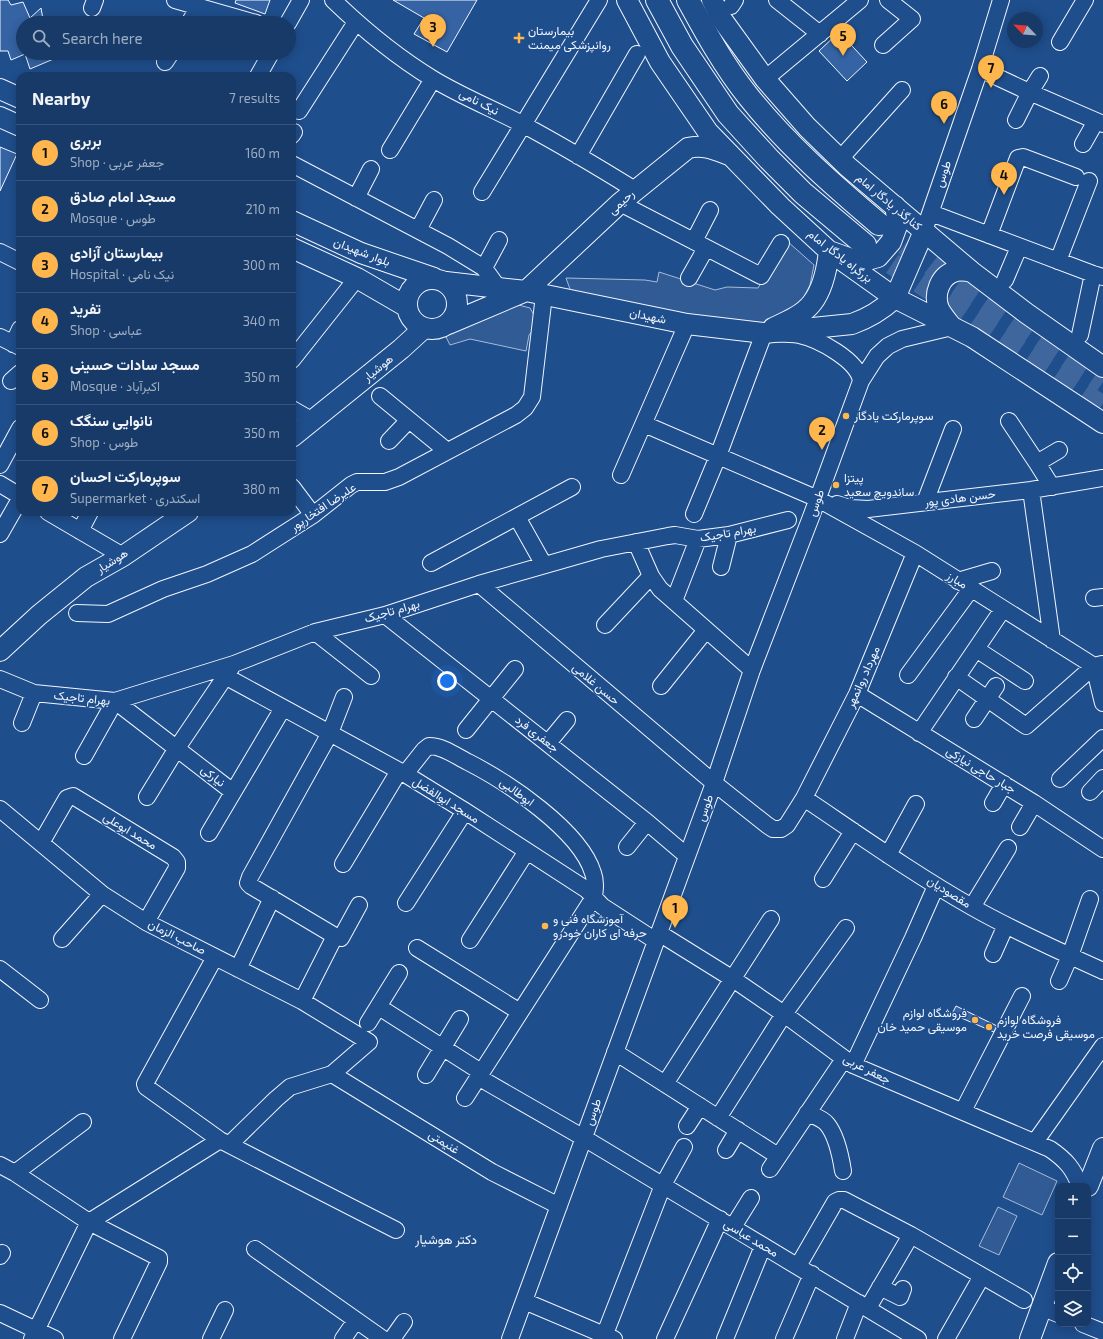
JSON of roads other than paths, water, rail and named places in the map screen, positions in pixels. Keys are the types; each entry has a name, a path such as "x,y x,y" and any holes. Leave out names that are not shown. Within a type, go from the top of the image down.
{"highway":[{"name":"بزرگراه یادگار امام","path":"656,0 682,46 728,114 769,159 803,193 865,245"},
{"path":"688,0 723,62 748,96 788,142 830,182 879,224"}],"main road":[{"name":"بزرگراه یادگار امام","path":"627,0 660,62 708,132 780,206 829,251 894,298 972,337 1103,423"},
{"name":"کنارگذر یادگار امام","path":"712,0 722,18 765,79 807,127 840,159 972,272 1026,313 1103,367"},
{"path":"0,89 16,96"},
{"path":"0,117 16,124"},
{"name":"رحیمی","path":"535,293 559,260 620,203 688,148 696,146 707,148 731,156"},
{"path":"764,333 794,317 812,304 820,290 825,275 829,251 860,262 878,257 891,242 898,223 895,206"},
{"name":"بلوار شهیدان","path":"296,223 361,253 440,280"},
{"name":"طوس","path":"852,324 865,320 887,306 894,298 924,231"},
{"name":"بلوار شهیدان","path":"296,254 357,278 407,307"},
{"path":"559,260 554,279 556,286 560,293 571,301"},
{"path":"952,327 939,309 937,300 938,288 947,276 957,270 972,272"},
{"path":"448,324 454,318 458,301 456,293 451,286 440,280 421,281 414,286 407,299 409,314 413,321 424,328 437,329 535,293"},
{"name":"شهیدان","path":"440,280 535,293 687,324 764,333 852,324"},
{"name":"هوشیار","path":"296,434 401,350 424,328"},
{"name":"هوشیار","path":"0,651 39,615 86,578 123,556 182,516"},
{"name":"هوشیار","path":"0,639 39,615"},
{"path":"1089,1183 1103,1148"},
{"path":"1030,1339 1055,1271"}],"street":[{"path":"175,0 231,16"},
{"path":"292,16 301,0"},
{"name":"نیک نامی","path":"333,0 356,22 433,79 523,125 635,190"},
{"path":"482,192 599,0"},
{"path":"777,0 820,34"},
{"path":"765,79 860,0"},
{"path":"883,45 912,18 888,0"},
{"name":"طوس","path":"924,231 980,69 1001,0"},
{"path":"1060,42 1085,0"},
{"path":"193,16 199,7"},
{"path":"299,112 356,22"},
{"path":"578,156 637,54"},
{"path":"260,72 267,60"},
{"path":"980,69 1099,122 1083,144"},
{"path":"1016,120 1040,76"},
{"path":"390,150 433,79"},
{"path":"840,159 902,90"},
{"path":"989,235 1018,158 1023,157 1083,179 1058,261"},
{"path":"296,166 448,246 484,268 499,289"},
{"path":"356,198 371,169"},
{"path":"418,230 434,200"},
{"path":"620,203 761,276 781,242"},
{"path":"689,278 710,210"},
{"path":"930,212 1019,247 1098,275 1080,335"},
{"path":"484,268 499,240"},
{"path":"1005,280 1019,247"},
{"path":"0,252 16,260"},
{"path":"296,355 357,278"},
{"name":"علیرضا افتخارپور","path":"77,613 108,614 164,589 207,574 252,554 313,515 351,485 357,482 385,482 399,477 516,415 525,408 532,397 535,293"},
{"path":"621,475 687,324"},
{"name":"طوس","path":"510,1339 714,783 752,670 818,499 861,381 877,356 888,346 902,339 952,327"},
{"path":"694,514 718,456 764,333 797,335 812,338 848,361 860,374 861,381"},
{"path":"380,396 408,421 447,451"},
{"path":"296,411 313,421"},
{"path":"390,440 408,421"},
{"path":"1009,421 1038,462 1052,487"},
{"path":"644,424 818,499"},
{"path":"925,502 953,429"},
{"path":"0,466 16,436"},
{"path":"1038,462 1060,450"},
{"name":"حسن هادی پور","path":"818,499 850,508 868,509 1031,490 1103,478"},
{"path":"0,484 16,494"},
{"path":"431,563 572,487"},
{"path":"1031,490 1052,640"},
{"path":"296,492 313,515"},
{"name":"مبارز","path":"818,499 915,553 1052,640 1098,665"},
{"path":"0,534 16,506"},
{"path":"55,516 123,556"},
{"path":"80,531 88,516"},
{"path":"517,516 544,565"},
{"name":"بهرام تاجیک","path":"0,679 34,693 115,701 230,670 315,632 385,614 479,584 601,549 675,535 698,539 729,535 788,520"},
{"path":"720,567 729,535"},
{"path":"674,601 698,539"},
{"path":"636,542 651,576 660,589 752,670"},
{"name":"مهرداد روانمهر","path":"804,798 857,694 915,553"},
{"path":"908,675 965,585 992,571"},
{"path":"605,625 651,576"},
{"name":"حسن غلامی","path":"479,584 543,647 773,829 781,829 787,824 804,798"},
{"path":"919,733 1003,609"},
{"name":"جعفری فرد","path":"385,614 647,822 687,856"},
{"path":"661,686 706,630"},
{"path":"315,632 371,676"},
{"path":"976,649 1025,681"},
{"path":"956,677 992,693 1026,726 1098,665"},
{"path":"1098,665 1103,703"},
{"path":"466,730 515,669"},
{"path":"147,797 177,748 230,670"},
{"name":"مسجد ابوالفضل","path":"230,670 283,708 402,772 465,811 587,890 602,906 657,937"},
{"path":"22,723 34,693"},
{"path":"974,719 992,693"},
{"name":"جبار حاجی نیازکی","path":"857,694 1004,784 1103,849"},
{"path":"344,697 330,732 248,882 251,886 335,936 341,938 359,905"},
{"path":"84,756 115,701"},
{"name":"نیارکی","path":"115,701 233,792 283,708"},
{"path":"548,743 567,720"},
{"path":"1060,779 1103,738"},
{"name":"ابوطالبی","path":"402,772 429,746 441,748 493,775 525,797 546,814 580,848 593,873 596,885 594,897"},
{"path":"343,864 402,772"},
{"path":"1090,792 1103,778"},
{"path":"993,803 1004,784"},
{"path":"209,833 233,792"},
{"name":"محمد ابوعلی","path":"41,843 67,798 74,796 173,857 177,868 146,922"},
{"name":"مقصودیان","path":"804,798 888,855 972,907 1006,925 1103,971"},
{"path":"1020,827 1034,803"},
{"path":"888,855 916,804"},
{"path":"406,903 465,811"},
{"name":"صاحب الزمان","path":"3,817 41,843 102,894 146,922 302,1001 369,1042 332,1074"},
{"path":"627,847 647,822"},
{"path":"824,879 853,831"},
{"path":"972,907 1008,848"},
{"path":"470,940 527,851"},
{"path":"615,1052 738,1130 774,1163 807,1113 849,1062 913,938 936,886"},
{"path":"62,939 102,894"},
{"path":"465,1098 594,897"},
{"path":"238,969 272,898"},
{"path":"1059,981 1070,956 1090,899"},
{"path":"665,1084 771,919"},
{"path":"993,954 1006,925"},
{"path":"718,1118 784,1014 846,928"},
{"path":"302,1001 335,936"},
{"name":"جعفر عربی","path":"657,937 733,979 784,1014 849,1062 1050,1149 1062,1158 1072,1169 1079,1183"},
{"path":"417,948 520,1012"},
{"path":"215,957 145,1084 146,1087 225,1142 396,1230"},
{"path":"0,969 40,1000"},
{"path":"368,1023 399,973"},
{"path":"963,1111 1022,996"},
{"name":"محمد عباسی","path":"379,1007 443,1049 479,1075 918,1339"},
{"path":"426,1075 460,1019"},
{"path":"1035,1142 1103,1046"},
{"path":"34,1335 89,1222 225,1142 290,1087 332,1074"},
{"name":"غنیمتی","path":"332,1074 492,1172 559,1206"},
{"path":"687,1126 700,1106"},
{"path":"807,1113 818,1117 827,1125 838,1147 843,1172"},
{"path":"83,1122 5,1170 89,1222 159,1258 159,1262 122,1339"},
{"path":"726,1150 738,1130"},
{"path":"524,1301 607,1338 663,1185 684,1147"},
{"path":"665,1339 726,1223 751,1198"},
{"path":"798,1266 835,1202 839,1200 849,1202 1041,1307"},
{"path":"845,1339 863,1306 880,1287 910,1235"},
{"path":"724,1339 763,1246"},
{"path":"255,1249 383,1339"},
{"path":"784,1339 812,1274"},
{"path":"946,1339 982,1276"},
{"path":"880,1287 900,1297 904,1289"},
{"path":"211,1339 225,1310"},
{"path":"0,1313 34,1335 55,1339"},
{"path":"343,1339 356,1320"},
{"path":"392,1339 404,1322"},
{"path":"1090,1327 1103,1332"}],"tunnel":[{"path":"879,224 935,268 1103,382"},
{"path":"865,245 1103,407"}],"place":[{"name":"بیمارستان روانپزشکی میمنت","path":"519,38"},
{"name":"بیمارستان آزادی","path":"433,47"},
{"name":"مسجد سادات حسینی","path":"843,56"},
{"name":"سوپرمارکت احسان","path":"991,88"},
{"name":"نانوایی سنگک","path":"944,124"},
{"name":"تفرید","path":"1004,195"},
{"name":"سوپرمارکت یادگار","path":"846,416"},
{"name":"مسجد امام صادق","path":"822,450"},
{"name":"پیتزا ساندویچ سعید","path":"836,485"},
{"name":"آموزشگاه فنی و حرفه ای کاران خودرو","path":"545,926"},
{"name":"بربری","path":"675,928"},
{"name":"فروشگاه لوازم موسیقی حمید خان","path":"975,1020"},
{"name":"فروشگاه لوازم موسیقی فرصت خرید","path":"989,1027"}],"district":[{"name":"دکتر هوشیار","path":"446,1239"}]}
